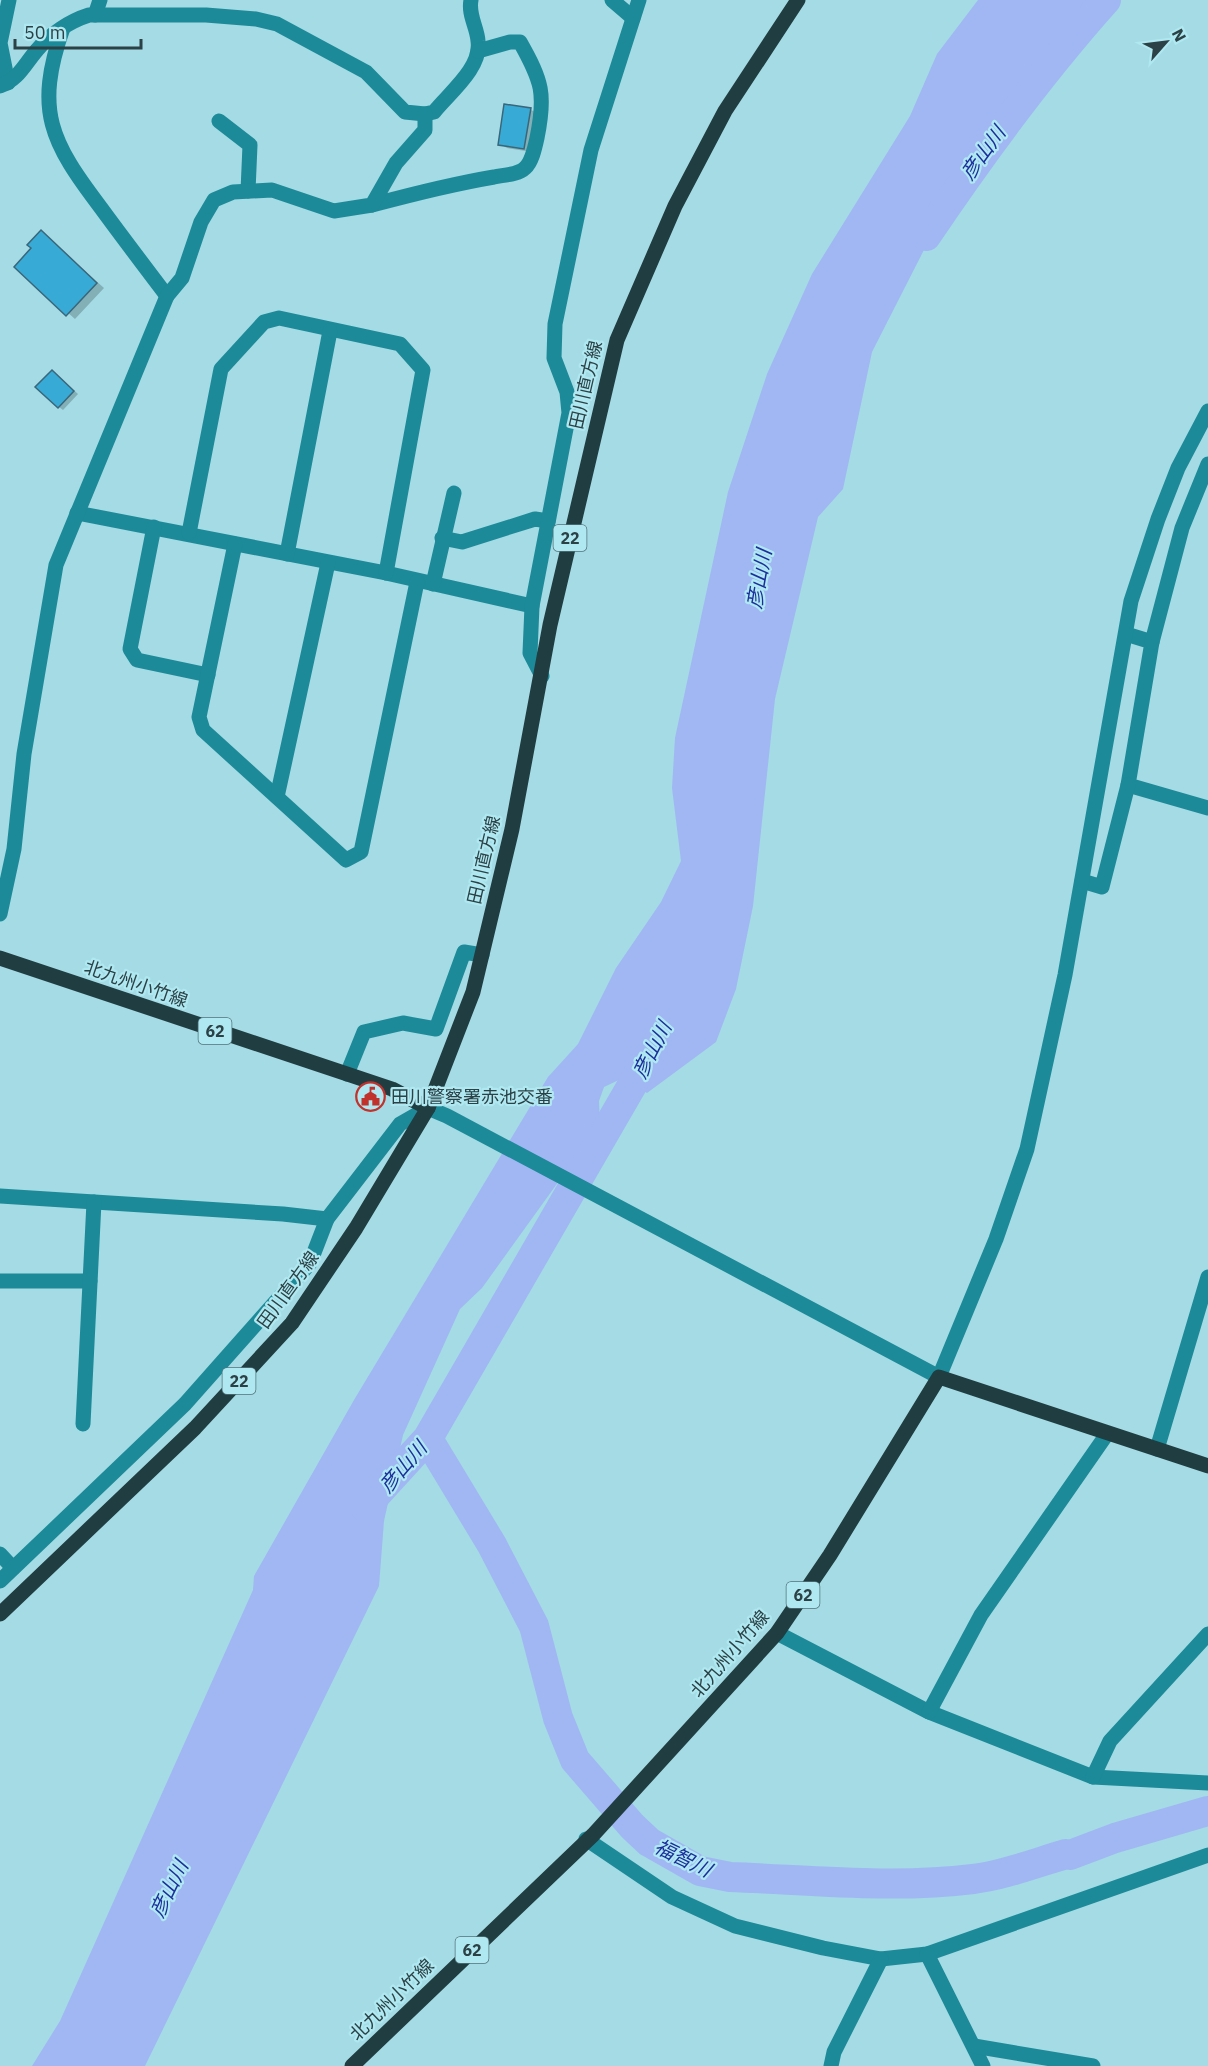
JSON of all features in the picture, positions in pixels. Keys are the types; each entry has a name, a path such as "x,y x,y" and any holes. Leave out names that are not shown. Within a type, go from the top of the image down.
{"main road":[{"name":"田川直方線","path":"0,1614 195,1428 292,1323 356,1228 428,1108 473,992 513,829 550,625 617,339 675,206 725,111 798,0"},
{"name":"北九州小竹線","path":"0,958 392,1089 428,1108"},
{"path":"939,1377 1208,1466"},
{"name":"北九州小竹線","path":"352,2066 636,1790 777,1633 830,1555 939,1377"}],"street":[{"path":"9,0 0,43 4,85 18,76 40,46 63,28 97,7 196,8 277,24 366,72 405,112 425,114 434,112 476,62 479,44 469,10 471,0"},
{"path":"612,0 633,18"},
{"path":"542,676 530,653 532,606 569,413 567,392 554,358 555,324 591,150 639,0"},
{"path":"63,28 49,86 52,128 59,148 75,174 166,296"},
{"path":"0,914 14,849 24,754 56,565 166,296 182,278 201,222 214,200 233,192 272,190 334,211 372,205 442,186 512,174 525,168 535,149 543,108 542,88 533,64 520,42 510,42 478,51"},
{"path":"372,205 396,163 425,130 425,114"},
{"path":"219,121 250,145 248,191"},
{"path":"189,533 221,369 264,322 279,318 330,331 400,344 423,370 386,573"},
{"path":"286,554 330,331"},
{"path":"0,1581 185,1404 310,1263 327,1220 400,1124 428,1108 939,1377 996,1239 1027,1149 1065,975 1131,601 1158,519 1178,468 1202,437 1208,411"},
{"path":"1082,881 1102,887 1128,785 1152,642 1182,528 1208,464"},
{"path":"433,584 454,493"},
{"path":"77,513 386,573 417,582 532,606"},
{"path":"442,538 462,542 535,519 548,521"},
{"path":"154,527 129,649 137,660 208,675"},
{"path":"235,544 200,717 203,730 345,860 361,852 417,582"},
{"path":"277,797 328,563"},
{"path":"1126,634 1152,642"},
{"path":"1128,785 1208,808"},
{"path":"347,1074 364,1032 403,1023 436,1029 444,1015 464,952 482,955"},
{"path":"0,1196 284,1214 327,1220"},
{"path":"83,1424 94,1202"},
{"path":"1157,1449 1208,1277"},
{"path":"0,1281 90,1281"},
{"path":"929,1712 981,1615 1107,1434"},
{"path":"0,1554 13,1568"},
{"path":"777,1633 929,1712 1093,1778 1208,1783"},
{"path":"1093,1778 1110,1741 1208,1634"},
{"path":"589,1837 672,1897 735,1926 823,1948 881,1959 927,1954 1208,1855"},
{"path":"927,1954 983,2066"},
{"path":"831,2066 834,2052 881,1959"},
{"path":"974,2046 1093,2066"}],"water":[{"path":"978,0 1120,0 984,132 872,352 843,489 818,517 775,699 753,906 736,989 716,1042 647,1093 623,1078 604,1087 599,1101 600,1124 482,1288 460,1309 403,1435 384,1521 379,1586 145,2066 32,2066 60,2021 253,1590 254,1576 354,1400 548,1077 578,1044 616,968 661,902 681,861 672,788 675,738 728,492 767,374 812,274 910,116 937,54"}],"building":[{"path":"504,104 531,108 524,149 498,145"},
{"path":"41,230 97,283 66,316 14,267 31,248 27,245"},
{"path":"52,370 74,391 58,408 35,387"}],"waterway":[{"name":"彦山川","path":"926,236 1012,115 1057,57 1106,0"},
{"name":"彦山川","path":"365,1507 428,1438 653,1049"},
{"name":"福智川","path":"428,1439 492,1545 534,1626 558,1718 575,1760 632,1826 649,1842 700,1871 730,1877 882,1884 973,1879 1008,1872 1066,1854 1070,1855 1115,1838 1208,1811"}],"place":[{"name":"田川警察署赤池交番","path":"370,1097"}]}
